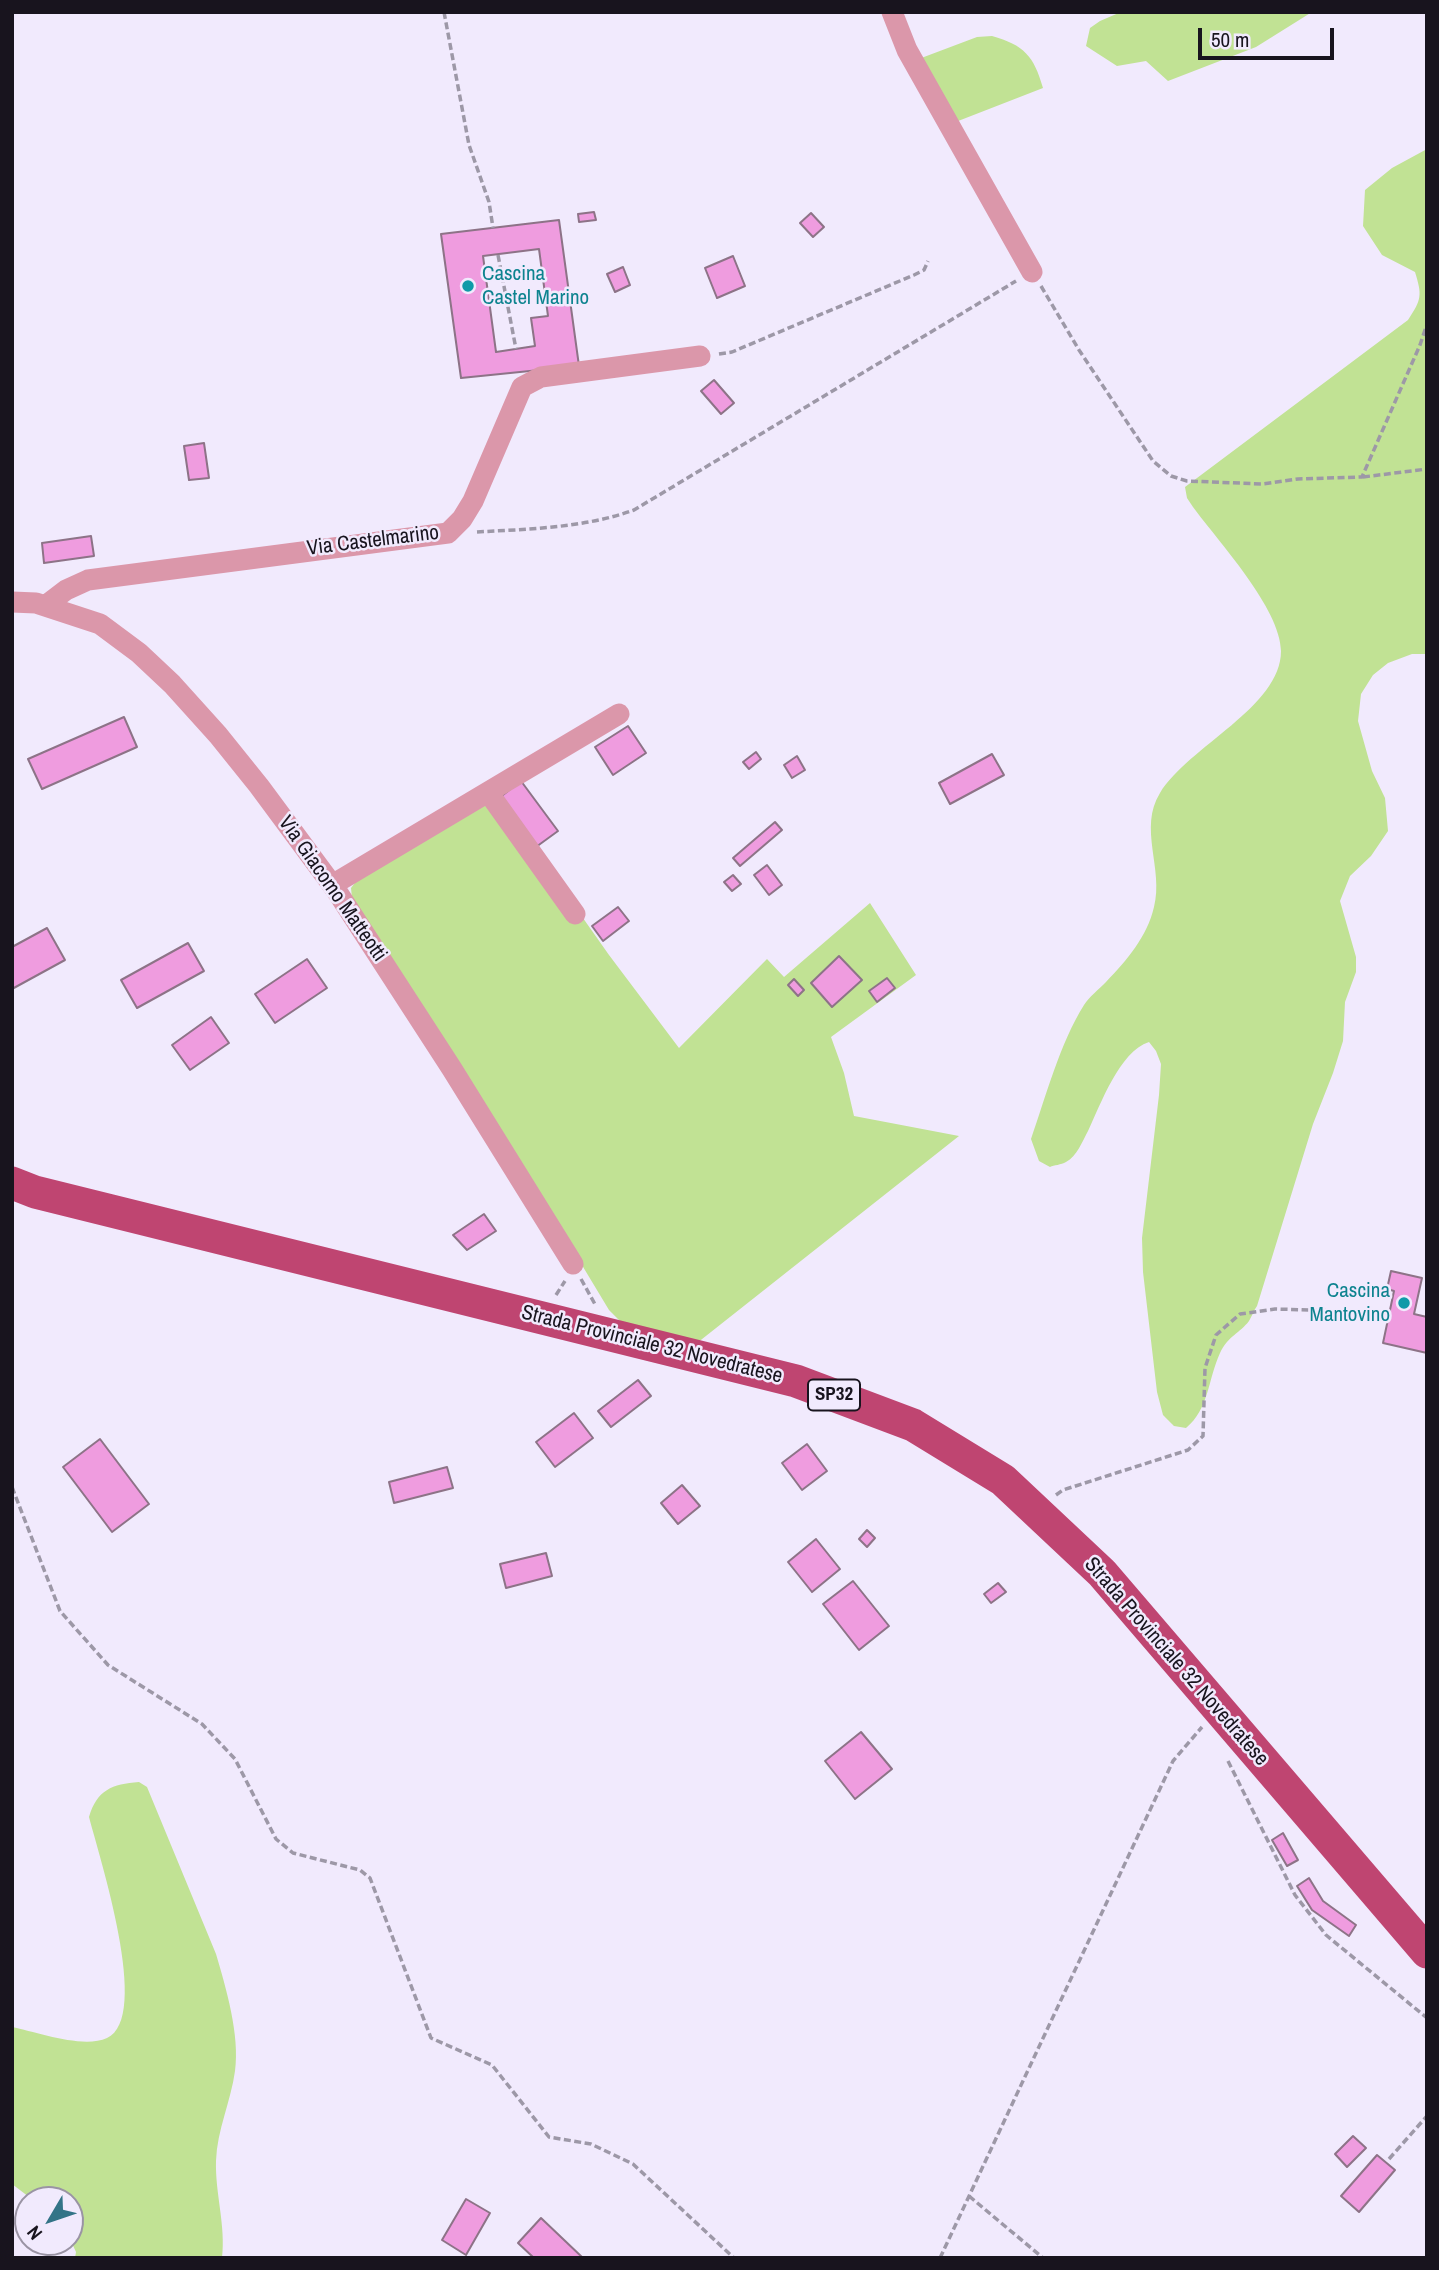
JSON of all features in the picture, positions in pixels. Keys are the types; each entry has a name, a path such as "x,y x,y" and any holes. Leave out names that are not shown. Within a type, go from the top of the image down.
{"main road":[{"name":"Strada Provinciale 32 Novedratese","path":"20,1190 796,1381 913,1425 1003,1480 1102,1573 1427,1952"}],"street":[{"path":"892,12 907,50 1032,272"},
{"name":"Via Castelmarino","path":"45,606 66,590 88,580 448,533 462,519 473,502 522,387 541,377 700,356"},
{"name":"Via Giacomo Matteotti","path":"12,602 45,606 100,624 139,653 172,684 259,786 332,885 452,1069 573,1264"},
{"path":"332,885 619,714"},
{"path":"488,792 575,914"}],"path":[{"path":"444,12 470,145 489,202 493,228"},
{"path":"498,255 516,349"},
{"path":"700,356 732,352 914,275 924,270 928,261"},
{"path":"448,533 531,529 607,520 634,510 1032,272 1079,350 1153,461 1171,476 1187,481 1262,484 1427,469"},
{"path":"1362,477 1427,324"},
{"path":"536,1316 565,1282 573,1264"},
{"path":"573,1264 594,1302 607,1334"},
{"path":"1033,1509 1063,1490 1188,1450 1203,1436 1205,1368 1216,1335 1240,1314 1275,1309 1379,1312"},
{"path":"12,1487 60,1611 108,1665 202,1724 234,1759 276,1839 293,1853 360,1870 370,1878 431,2038 492,2065 549,2137 591,2144 633,2164 734,2258"},
{"path":"940,2258 1173,1762 1219,1710"},
{"path":"1226,1758 1295,1895 1326,1935 1427,2018"},
{"path":"1389,2159 1427,2116"},
{"path":"969,2196 1043,2258"}],"green space":[{"path":"1121,12 1312,12 1256,47 1168,81 1146,61 1117,66 1086,46 1090,28"},
{"path":"992,36 1012,43 1026,53 1036,68 1043,88 953,123 916,60 977,37"},
{"path":"1427,149 1427,654 1412,654 1388,663 1373,675 1361,694 1358,721 1372,771 1385,798 1388,831 1371,856 1350,876 1340,901 1356,957 1356,972 1345,1002 1343,1041 1313,1124 1257,1306 1249,1321 1223,1347 1204,1403 1194,1420 1186,1428 1174,1426 1163,1415 1157,1392 1143,1272 1142,1238 1161,1064 1156,1051 1149,1042 1138,1048 1120,1067 1081,1144 1070,1159 1050,1167 1039,1161 1031,1139 1054,1070 1075,1020 1086,1002 1129,957 1151,918 1156,878 1151,820 1160,793 1191,759 1250,708 1266,690 1277,671 1281,651 1271,616 1246,576 1187,498 1185,487 1408,320 1419,297 1415,272 1382,255 1363,226 1365,190 1392,168"},
{"path":"497,796 609,955 679,1048 767,959 784,977 870,903 916,975 831,1037 844,1073 854,1116 959,1136 692,1347 624,1325 609,1310 506,1139 352,898 351,888 357,880"},
{"path":"139,1782 147,1787 216,1954 228,1996 236,2057 216,2161 223,2234 222,2258 75,2258 84,2256 84,2186 12,2184 12,2027 86,2042 107,2038 120,2024 125,2001 119,1935 89,1817 101,1795 121,1785"}],"building":[{"path":"594,212 596,220 579,222 578,214"},
{"path":"811,213 824,227 813,237 800,223"},
{"name":"Cascina Castel Marino","path":"559,220 579,366 461,378 441,234","holes":["539,249 548,316 531,318 535,346 496,352 483,256"]},
{"path":"733,256 745,286 717,298 705,268"},
{"path":"623,267 630,285 615,292 607,274"},
{"path":"714,380 734,403 721,414 701,391"},
{"path":"204,443 209,478 189,480 184,446"},
{"path":"91,536 94,556 44,563 42,543"},
{"path":"124,717 137,747 42,789 28,759"},
{"path":"628,726 646,753 613,775 595,747"},
{"path":"756,752 761,759 749,769 743,762"},
{"path":"992,754 1004,775 950,804 939,783"},
{"path":"797,756 805,770 792,778 784,765"},
{"path":"521,781 558,831 536,847 499,798"},
{"path":"775,822 782,830 740,866 733,858"},
{"path":"767,865 782,885 769,895 754,875"},
{"path":"733,875 741,884 732,891 724,882"},
{"path":"618,907 629,921 603,941 592,926"},
{"path":"47,928 65,960 12,989 12,947"},
{"path":"188,943 204,971 137,1008 121,980"},
{"path":"839,956 862,980 832,1007 811,983"},
{"path":"307,959 327,988 275,1023 255,994"},
{"path":"887,978 895,988 877,1002 869,991"},
{"path":"794,979 804,990 798,996 788,985"},
{"path":"211,1017 229,1043 190,1070 172,1045"},
{"path":"484,1214 496,1231 467,1250 453,1235"},
{"name":"Cascina Mantovino","path":"1391,1271 1422,1278 1414,1314 1427,1317 1427,1353 1383,1343 1394,1291 1387,1289"},
{"path":"638,1380 651,1396 611,1427 598,1411"},
{"path":"574,1413 593,1438 555,1467 536,1442"},
{"path":"100,1439 149,1504 112,1532 63,1467"},
{"path":"807,1444 827,1471 802,1490 782,1463"},
{"path":"447,1467 453,1488 394,1503 389,1482"},
{"path":"682,1485 700,1506 678,1524 661,1503"},
{"path":"867,1530 875,1538 867,1547 859,1539"},
{"path":"816,1539 840,1569 812,1592 788,1562"},
{"path":"546,1553 552,1576 506,1588 500,1564"},
{"path":"853,1581 889,1626 859,1650 823,1604"},
{"path":"998,1583 1006,1592 991,1603 984,1594"},
{"path":"861,1732 892,1769 855,1799 825,1761"},
{"path":"1283,1833 1298,1860 1287,1866 1272,1840"},
{"path":"1309,1878 1323,1901 1356,1925 1349,1936 1312,1910 1297,1886"},
{"path":"1353,2136 1366,2148 1347,2167 1335,2154"},
{"path":"1377,2155 1395,2170 1359,2212 1341,2196"},
{"path":"466,2199 490,2213 466,2255 442,2240"},
{"path":"541,2218 583,2258 534,2258 518,2243"}],"place":[{"name":"Cascina Castel Marino","path":"468,286"},
{"name":"Cascina Mantovino","path":"1404,1303"}]}
